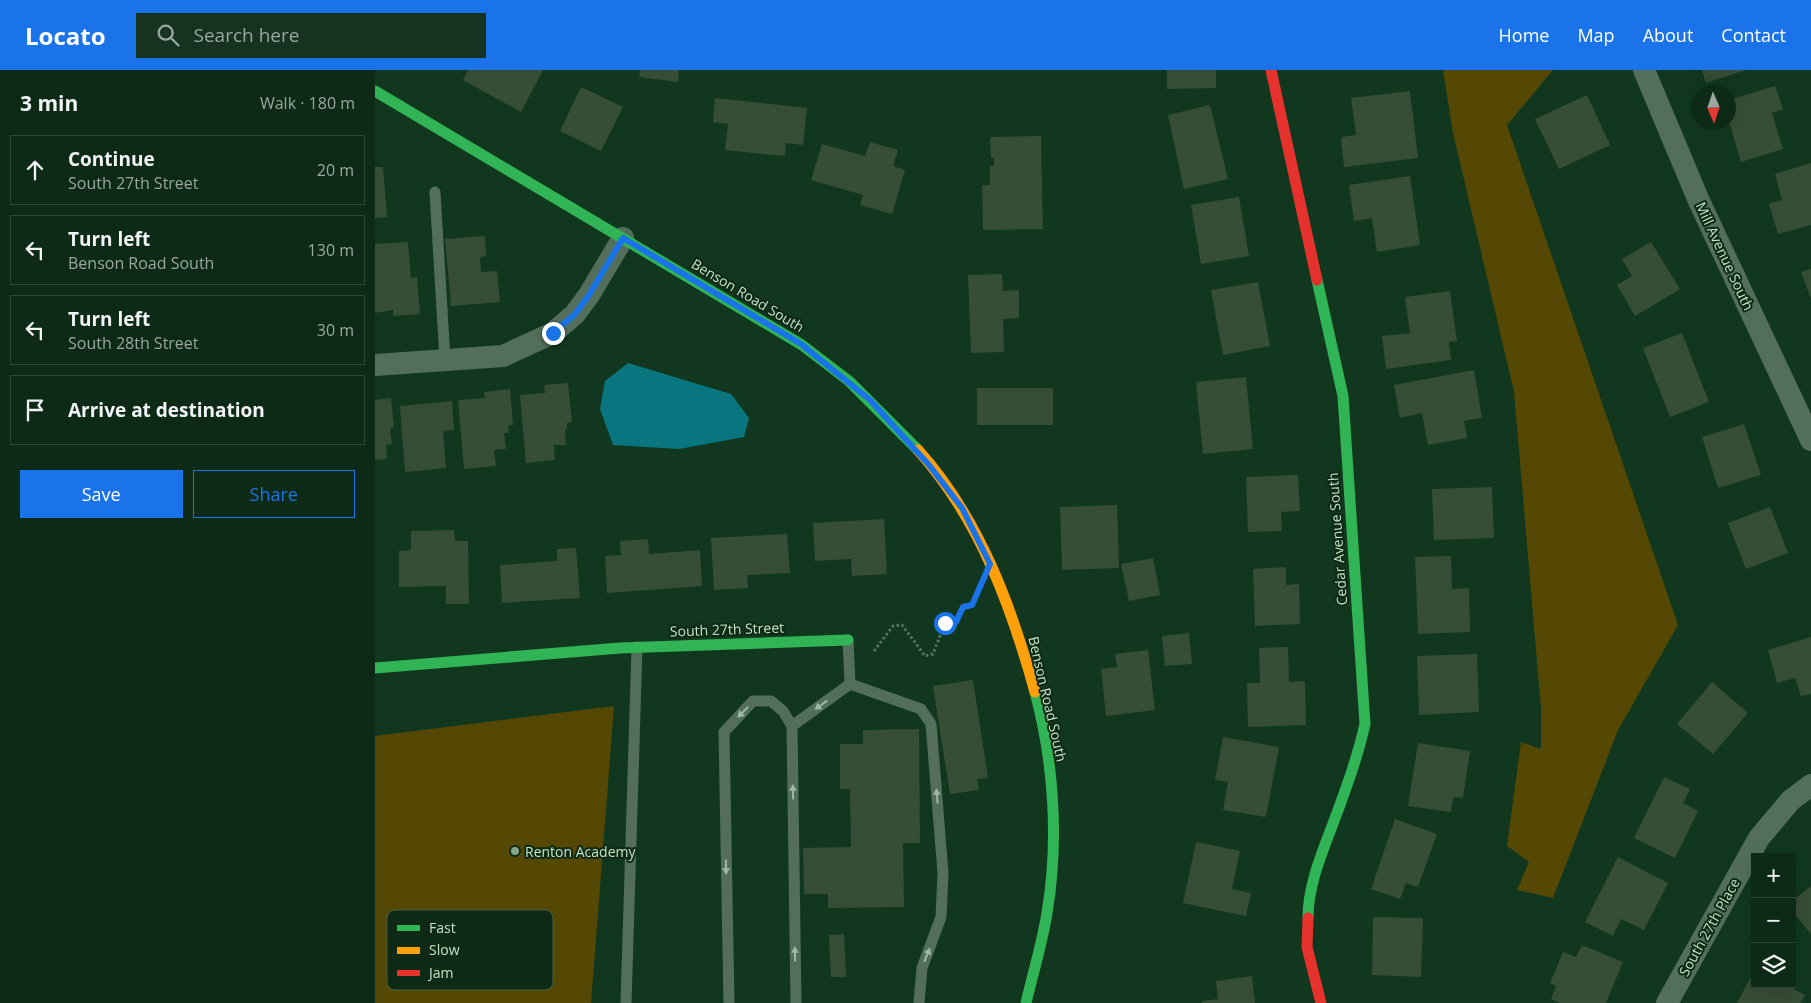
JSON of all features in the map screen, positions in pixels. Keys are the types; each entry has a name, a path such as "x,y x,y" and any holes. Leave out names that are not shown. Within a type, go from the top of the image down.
{"street":[{"name":"Cedar Avenue South","path":"1271,70 1343,396 1365,724 1358,755 1318,864 1308,906 1307,947 1321,1003"},
{"name":"Mill Avenue South","path":"1644,70 1699,201 1799,410 1811,440"},
{"name":"Benson Road South","path":"375,91 801,344 870,400 929,465 962,508 990,564 1026,658 1048,758 1053,830 1049,902 1026,1003"},
{"path":"375,365 503,356 553,333 575,314 589,295 623,238"},
{"name":"South 27th Street","path":"375,668 637,647 848,640"},
{"name":"South 27th Place","path":"1667,1003 1759,838 1791,800 1811,785"}],"lane":[{"path":"435,192 445,360"},
{"path":"848,640 850,684"},
{"path":"626,1003 637,647"},
{"path":"792,726 850,684"},
{"path":"850,684 921,709 931,724 943,874 941,917 922,968 919,1003"},
{"path":"729,1003 724,732 753,701 771,701 783,710 792,726 795,1003"}],"path":[{"path":"848,640 871,654 893,626 903,626 925,656 933,654 945,623 956,622 963,607 972,605 990,564"}],"shaded area":[{"path":"1443,70 1553,70 1507,125 1678,625 1618,730 1553,898 1517,890 1529,862 1507,846 1521,742 1541,749 1541,708 1514,392 1453,133"},
{"path":"614,706 591,1003 375,1003 375,736"}],"water":[{"path":"628,363 731,394 749,418 744,437 679,449 613,445 600,409 605,381"}],"building":[{"path":"468,70 543,70 521,112 463,80"},
{"path":"640,70 679,70 678,82 639,77"},
{"path":"1167,70 1216,70 1216,88 1167,89"},
{"path":"1702,70 1746,70 1706,83"},
{"path":"1775,86 1783,109 1772,113 1783,149 1741,162 1732,130 1736,130 1736,98"},
{"path":"581,87 623,107 601,151 560,131"},
{"path":"1410,91 1418,158 1344,167 1341,137 1356,135 1351,98"},
{"path":"1587,95 1610,145 1559,169 1535,119"},
{"path":"715,98 807,108 803,145 786,143 785,156 725,150 728,124 713,122"},
{"path":"1210,105 1228,179 1184,189 1168,115"},
{"path":"1041,136 1043,229 983,230 982,185 990,185 990,166 994,166 994,158 991,158 990,137"},
{"path":"870,142 898,150 893,166 905,170 892,214 860,205 863,195 811,180 822,144 865,156"},
{"path":"1811,163 1811,225 1778,234 1769,204 1782,200 1775,174"},
{"path":"375,167 383,167 387,217 375,218"},
{"path":"1410,176 1420,245 1377,252 1372,218 1354,221 1349,185"},
{"path":"1239,197 1249,256 1201,264 1191,205"},
{"path":"485,236 486,256 480,257 481,272 497,271 500,302 451,306 445,239"},
{"path":"408,242 411,278 417,277 420,314 393,316 393,310 375,313 375,244"},
{"path":"1651,242 1680,289 1635,316 1617,285 1632,276 1622,259"},
{"path":"1811,269 1811,299 1801,272"},
{"path":"1002,274 1003,291 1019,290 1019,318 1003,319 1004,352 971,353 968,275"},
{"path":"1258,282 1270,346 1223,355 1211,290"},
{"path":"1450,291 1457,341 1449,342 1451,360 1386,369 1382,336 1410,333 1405,297"},
{"path":"1682,333 1709,402 1670,417 1643,348"},
{"path":"1474,370 1482,418 1464,421 1467,438 1428,445 1422,413 1400,418 1394,385"},
{"path":"1246,377 1253,449 1203,454 1196,382"},
{"path":"568,383 572,422 567,423 567,429 565,429 566,445 554,445 555,460 526,463 520,395 545,393 544,385"},
{"path":"977,388 1053,388 1053,425 977,425"},
{"path":"510,389 513,425 508,426 509,433 504,433 506,449 494,450 496,466 464,469 458,400 485,398 484,392"},
{"path":"391,398 394,427 390,428 392,444 386,445 387,459 375,460 375,400"},
{"path":"452,401 454,430 443,431 446,468 405,472 400,406"},
{"path":"1744,424 1761,475 1718,488 1702,437"},
{"path":"1298,475 1300,511 1281,512 1282,531 1248,532 1246,477"},
{"path":"1492,487 1494,538 1434,540 1432,489"},
{"path":"1117,505 1119,568 1062,570 1060,507"},
{"path":"1770,507 1788,553 1746,569 1728,523"},
{"path":"884,519 887,574 852,576 851,559 815,561 813,523"},
{"path":"454,530 455,541 468,541 469,604 446,604 446,586 399,587 399,551 411,550 411,531"},
{"path":"787,534 790,573 747,575 748,588 714,590 711,538"},
{"path":"648,539 649,554 700,550 702,586 607,593 605,556 621,555 620,541"},
{"path":"576,548 580,598 502,603 500,565 557,561 557,549"},
{"path":"1451,556 1452,589 1469,588 1470,632 1418,634 1415,557"},
{"path":"1153,558 1160,595 1129,601 1121,564"},
{"path":"1286,567 1286,585 1299,584 1300,624 1255,626 1253,569"},
{"path":"1189,633 1192,664 1165,666 1162,636"},
{"path":"1811,637 1811,694 1801,696 1795,678 1777,683 1768,650"},
{"path":"1288,647 1289,682 1305,681 1306,725 1248,727 1247,683 1260,683 1259,648"},
{"path":"1148,650 1155,710 1106,716 1101,669 1117,667 1115,654"},
{"path":"1477,654 1479,712 1419,715 1417,656"},
{"path":"973,680 988,778 977,779 979,790 950,794 933,686"},
{"path":"1712,682 1748,713 1713,754 1677,724"},
{"path":"919,729 920,843 903,843 904,907 828,908 828,894 804,894 803,848 851,847 850,789 840,789 840,744 863,744 863,730"},
{"path":"1223,737 1279,747 1266,817 1223,810 1228,782 1215,780"},
{"path":"1418,743 1470,751 1463,798 1453,797 1451,812 1408,806"},
{"path":"1664,777 1690,789 1683,803 1698,811 1675,858 1634,838"},
{"path":"1395,819 1437,834 1418,887 1406,883 1400,899 1371,889"},
{"path":"1196,842 1240,851 1232,889 1251,893 1246,916 1183,903"},
{"path":"1618,857 1668,883 1644,930 1621,919 1613,936 1585,922"},
{"path":"1811,886 1811,934 1796,916 1796,898"},
{"path":"1373,917 1423,918 1421,977 1372,975"},
{"path":"844,934 846,977 831,977 829,935"},
{"path":"1582,945 1623,962 1606,1003 1560,1003 1551,999 1556,986 1550,983 1563,952 1576,957"},
{"path":"1252,976 1255,1003 1202,1003 1202,1001 1218,999 1216,981"},
{"path":"1751,977 1751,988 1792,988 1805,995 1800,1003 1737,1003"}],"traffic: fast":[{"path":"375,91 802,345 849,381 918,450"},
{"path":"1308,918 1310,895 1315,873 1350,777 1365,724 1343,396 1317,280"},
{"path":"375,668 620,648 848,640"},
{"path":"1026,1003 1045,925 1053,858 1053,802 1047,746 1035,692"}],"traffic: slow":[{"path":"918,450 940,476 959,504 990,564 1004,595 1035,692"}],"traffic: jam":[{"path":"1271,70 1317,280"},
{"path":"1308,918 1307,947 1321,1003"}],"place":[{"name":"Renton Academy","path":"515,851"}],"route":[{"path":"553,333 575,314 589,295 623,238 801,344 870,400 929,465 962,508 990,564 972,605 963,607 956,622 945,623"}]}
